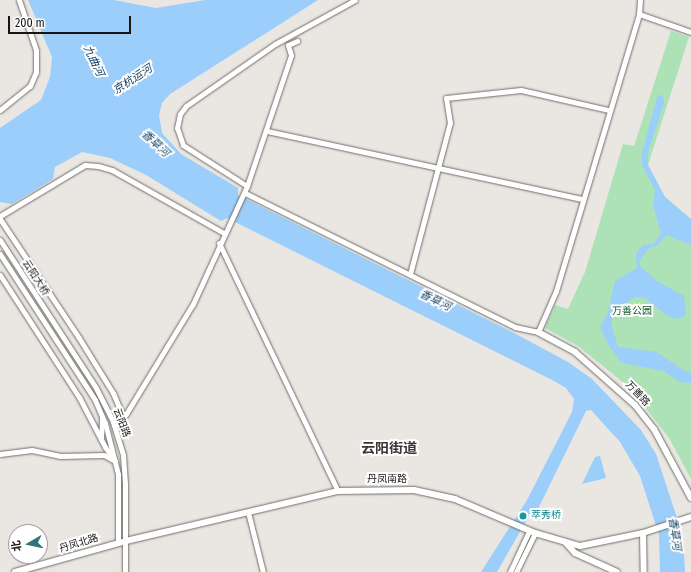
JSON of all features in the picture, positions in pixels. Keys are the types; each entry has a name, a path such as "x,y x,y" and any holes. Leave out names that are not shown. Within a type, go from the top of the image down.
{"main road":[{"name":"万善路","path":"538,332 581,357 635,405 654,429 691,498"},
{"name":"丹凤南路","path":"126,541 338,491 414,490 455,499 532,532 580,546 643,533 688,518"},
{"path":"643,533 644,572"},
{"name":"丹凤北路","path":"15,572 126,541"},
{"path":"566,543 575,553 617,572"}],"street":[{"path":"0,110 30,86 36,72 36,50 19,0"},
{"path":"247,186 183,145 177,128 180,114 275,44 355,0"},
{"path":"244,193 515,327 538,332 556,291 608,110 639,14 640,0"},
{"path":"639,14 691,32"},
{"path":"114,425 123,417 182,328 227,225 247,186 267,131 291,55 288,45 297,41"},
{"path":"410,274 450,123 446,98 522,90 608,110"},
{"path":"267,131 582,199"},
{"path":"123,417 113,393 0,217 85,165 98,166 112,170 224,234"},
{"name":"云阳大桥","path":"0,240 56,325"},
{"path":"219,243 338,491"},
{"name":"云阳大桥","path":"0,254 49,328"},
{"path":"0,275 79,397 101,440 116,461"},
{"name":"云阳路","path":"56,325 96,388 114,425 123,455 126,541 125,572"},
{"name":"云阳路","path":"49,328 102,416 116,461 118,543"},
{"path":"102,416 101,440 104,454"},
{"path":"0,454 32,450 60,456 104,454 116,461"},
{"path":"248,512 263,572"},
{"path":"510,572 532,532"},
{"path":"516,572 532,532"}],"green space":[{"name":"万善公园","path":"671,31 689,37 648,165 665,197 691,219 691,479 669,438 630,388 578,346 545,328 555,305 568,309 585,272 623,144 634,146"}],"water":[{"path":"28,0 114,0 156,8 205,0 318,0 170,94 162,103 159,115 162,133 181,154 238,188 238,195 514,333 568,362 592,379 641,430 656,454 683,536 685,572 660,572 659,535 640,476 620,442 591,410 586,411 538,509 530,514 497,572 481,572 527,500 572,412 574,399 566,388 554,381 227,218 221,221 146,175 110,158 82,152 55,167 53,179 12,204 0,202 0,128 41,100 50,77 52,57"},
{"path":"658,94 664,98 664,103 648,152 648,165 665,197 691,219 691,245 666,235 658,245 649,248 639,261 641,267 657,281 684,296 686,315 678,319 666,315 645,298 635,297 612,313 612,327 618,347 656,352 685,371 691,372 691,383 680,382 664,371 622,363 609,346 600,327 608,312 615,281 637,268 636,253 643,245 653,244 661,233 653,205 655,190 642,165 641,156"},
{"path":"600,456 606,478 582,484 595,457"}],"place":[{"name":"萃秀桥","path":"523,516"}],"district":[{"name":"云阳街道","path":"389,449"}],"water label":[{"name":"九曲河","path":"93,61"},
{"name":"京杭运河","path":"133,80"},
{"name":"香草河","path":"155,144"},
{"name":"香草河","path":"435,301"},
{"name":"香草河","path":"674,534"}]}
